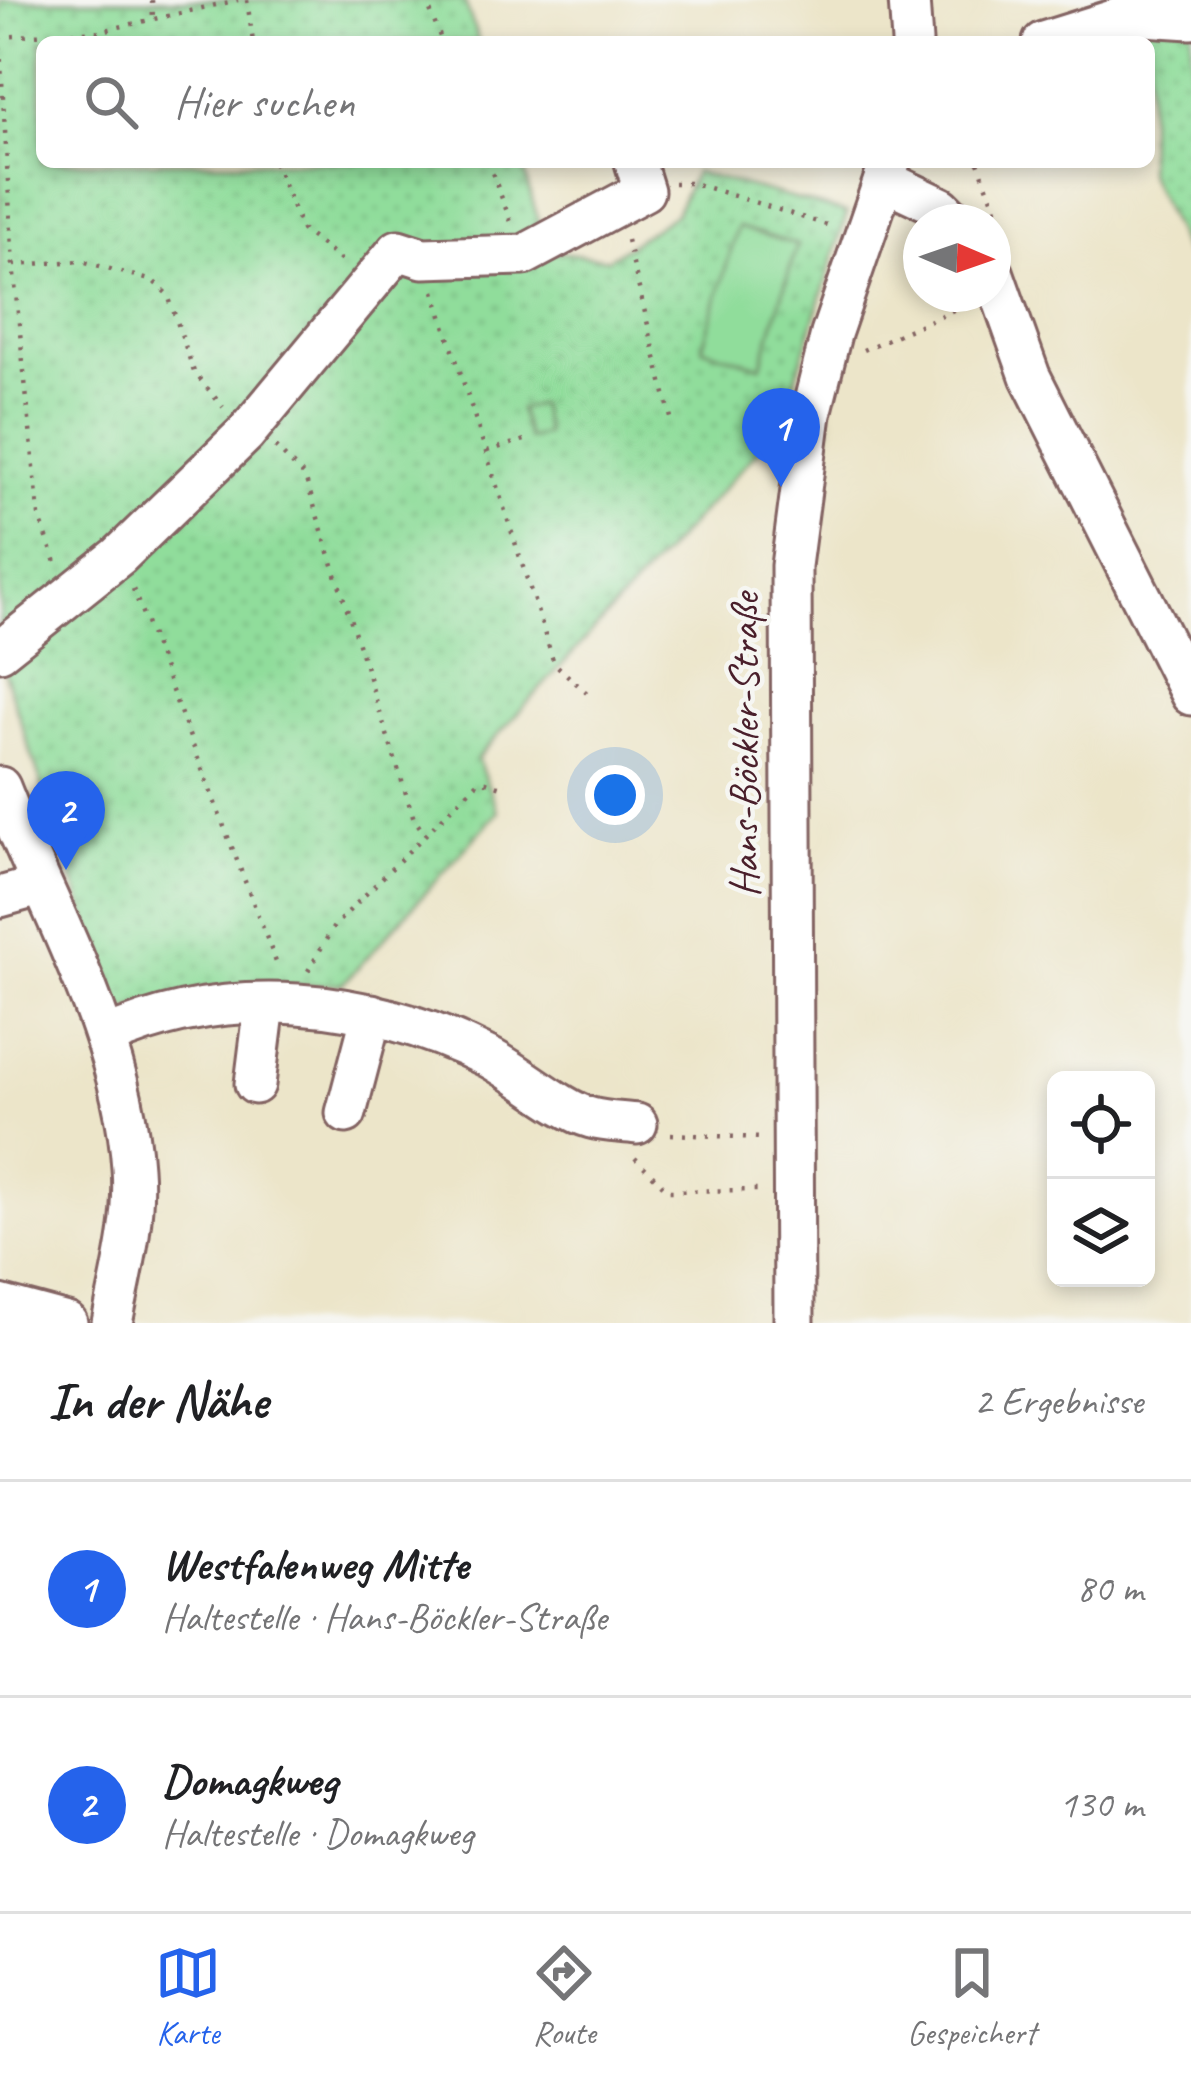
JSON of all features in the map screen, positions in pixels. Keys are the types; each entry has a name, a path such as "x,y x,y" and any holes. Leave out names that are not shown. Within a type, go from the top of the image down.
{"street":[{"path":"909,0 912,36"},
{"path":"1062,36 1130,15 1191,20"},
{"path":"887,171 936,204"},
{"name":"Hans-Böckler-Straße","path":"794,1323 790,593 798,488 822,368 887,171"},
{"path":"0,651 119,556 249,429 371,281 411,254 524,255 630,187"},
{"path":"1011,299 1030,376 1191,695"},
{"path":"0,787 105,1038 133,1169 130,1238 112,1323"},
{"path":"0,897 39,886"},
{"path":"255,1084 282,1003"},
{"path":"105,1038 179,1011 282,1003 372,1014 447,1037 519,1073 587,1118 622,1122"},
{"path":"346,1113 372,1014"},
{"path":"0,1305 67,1323"}],"path":[{"path":"152,0 153,20"},
{"path":"247,0 252,36"},
{"path":"426,0 440,36"},
{"path":"0,38 95,32 232,1"},
{"path":"95,32 96,36"},
{"path":"0,47 13,265 39,515 68,596"},
{"path":"276,168 302,230 371,281"},
{"path":"490,168 524,255"},
{"path":"979,168 988,204"},
{"path":"671,418 628,241 630,187 693,183 864,237"},
{"path":"411,254 486,452 554,663 589,695"},
{"path":"13,265 82,261 153,281 168,295 194,372 249,429 305,477 414,819 425,835"},
{"path":"822,368 948,312"},
{"path":"486,452 528,440"},
{"path":"119,556 280,975 282,1003"},
{"path":"282,1003 307,974 334,926 480,780 508,789"},
{"path":"622,1122 662,1134 793,1139"},
{"path":"622,1122 648,1174 669,1191 772,1190"}],"green space":[{"path":"0,0 464,0 477,36 36,36 36,168 523,168 547,250 608,259 675,214 695,172 847,213 782,424 477,758 498,812 343,984 201,990 118,1013 0,660"},
{"path":"1140,24 1191,26 1191,266 1147,172 1155,168 1155,36 1141,36"},
{"path":"738,227 797,245 761,366 702,348"},
{"path":"539,404 546,434 528,439 519,409"}],"place":[{"name":"Westfalenweg Mitte","path":"781,487"},
{"name":"Domagkweg","path":"66,870"}]}
